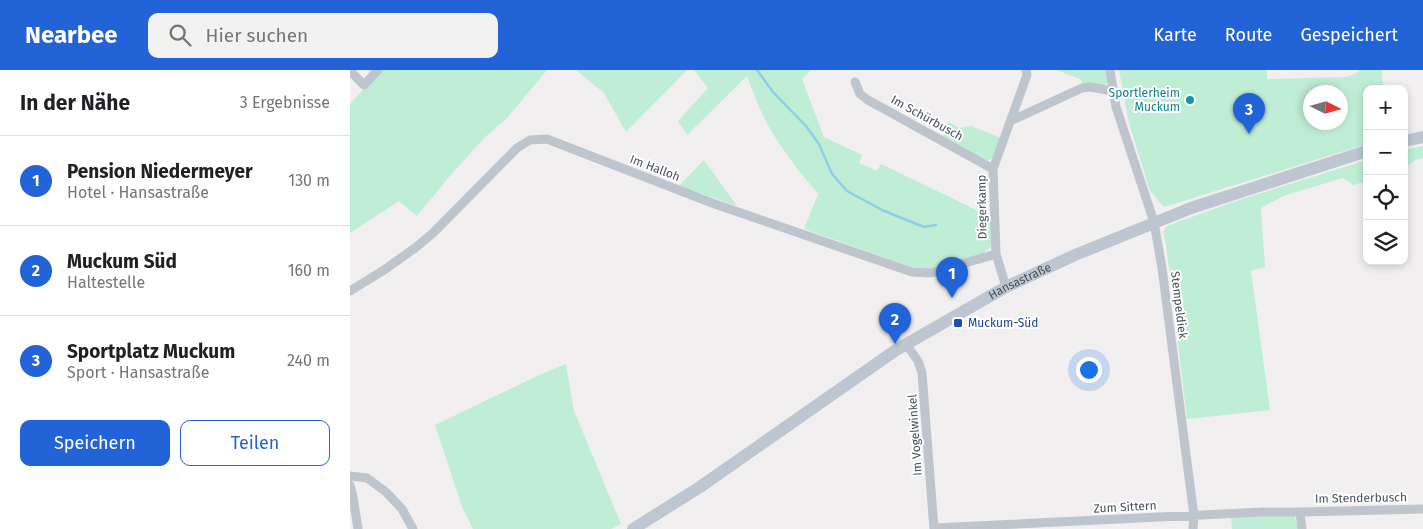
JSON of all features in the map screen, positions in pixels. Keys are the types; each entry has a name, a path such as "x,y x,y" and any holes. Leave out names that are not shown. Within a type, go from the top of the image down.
{"main road":[{"path":"1408,140 1423,137"},
{"name":"Hansastraße","path":"633,529 700,487 906,344 1006,287 1075,255 1190,208 1363,152"}],"street":[{"path":"350,71 364,85 378,70"},
{"name":"Diegerkamp","path":"1006,287 996,254 993,170 1027,75 1026,70"},
{"name":"Stempeldiek","path":"1110,70 1116,107 1154,222 1162,268 1194,516 1193,529"},
{"name":"Im Schürbusch","path":"856,82 860,94 868,100 993,170"},
{"path":"1011,118 1015,119 1082,88 1090,87 1113,91"},
{"name":"Im Halloh","path":"350,291 415,248 517,148 530,140 547,139 712,203 912,272 931,273 996,254"},
{"name":"Im Vogelwinkel","path":"906,344 918,361 922,372 934,529"},
{"path":"350,476 367,478 386,492 402,509 413,529"},
{"path":"350,485 358,529"},
{"name":"Im Stenderbusch","path":"1300,512 1423,508"},
{"name":"Zum Sittern","path":"934,529 1264,512 1300,512"},
{"path":"1300,512 1302,529"}],"green space":[{"path":"381,70 547,70 507,118 484,138 417,216 399,201 350,233 350,104"},
{"path":"576,70 687,70 626,132 604,93"},
{"path":"694,70 811,70 802,79 824,137 862,155 859,163 877,171 881,164 991,217 992,246 982,254 931,269 912,267 804,229 818,194 791,161 772,133 747,76 687,135 678,121 708,88"},
{"path":"1057,70 1106,70 1108,82 1104,86 1082,86 1082,80"},
{"path":"1119,70 1267,70 1267,79 1346,77 1360,70 1382,70 1383,85 1363,85 1363,145 1164,207 1150,191 1129,123"},
{"path":"949,122 959,128 971,126 1001,138 993,158 986,161 942,138"},
{"path":"1423,146 1423,158 1415,160 1408,166 1408,149"},
{"path":"704,160 737,206 679,186"},
{"path":"1363,161 1363,182 1353,185 1343,178 1286,195 1261,208 1265,267 1251,271 1270,410 1187,419 1163,232 1167,226 1242,199"},
{"path":"566,364 574,411 621,524 611,529 473,529 462,507 435,425"},
{"path":"1294,515 1299,529 1232,529 1231,518"}],"waterway":[{"path":"757,70 773,92 806,126 819,144 832,174 847,191 882,210 924,227 936,225"}],"place":[{"name":"Sportlerheim Muckum","path":"1190,100"},
{"name":"Sportplatz Muckum","path":"1249,134"},
{"name":"Pension Niedermeyer","path":"952,298"},
{"name":"Muckum-Süd","path":"958,323"},
{"name":"Muckum Süd","path":"895,344"}]}
